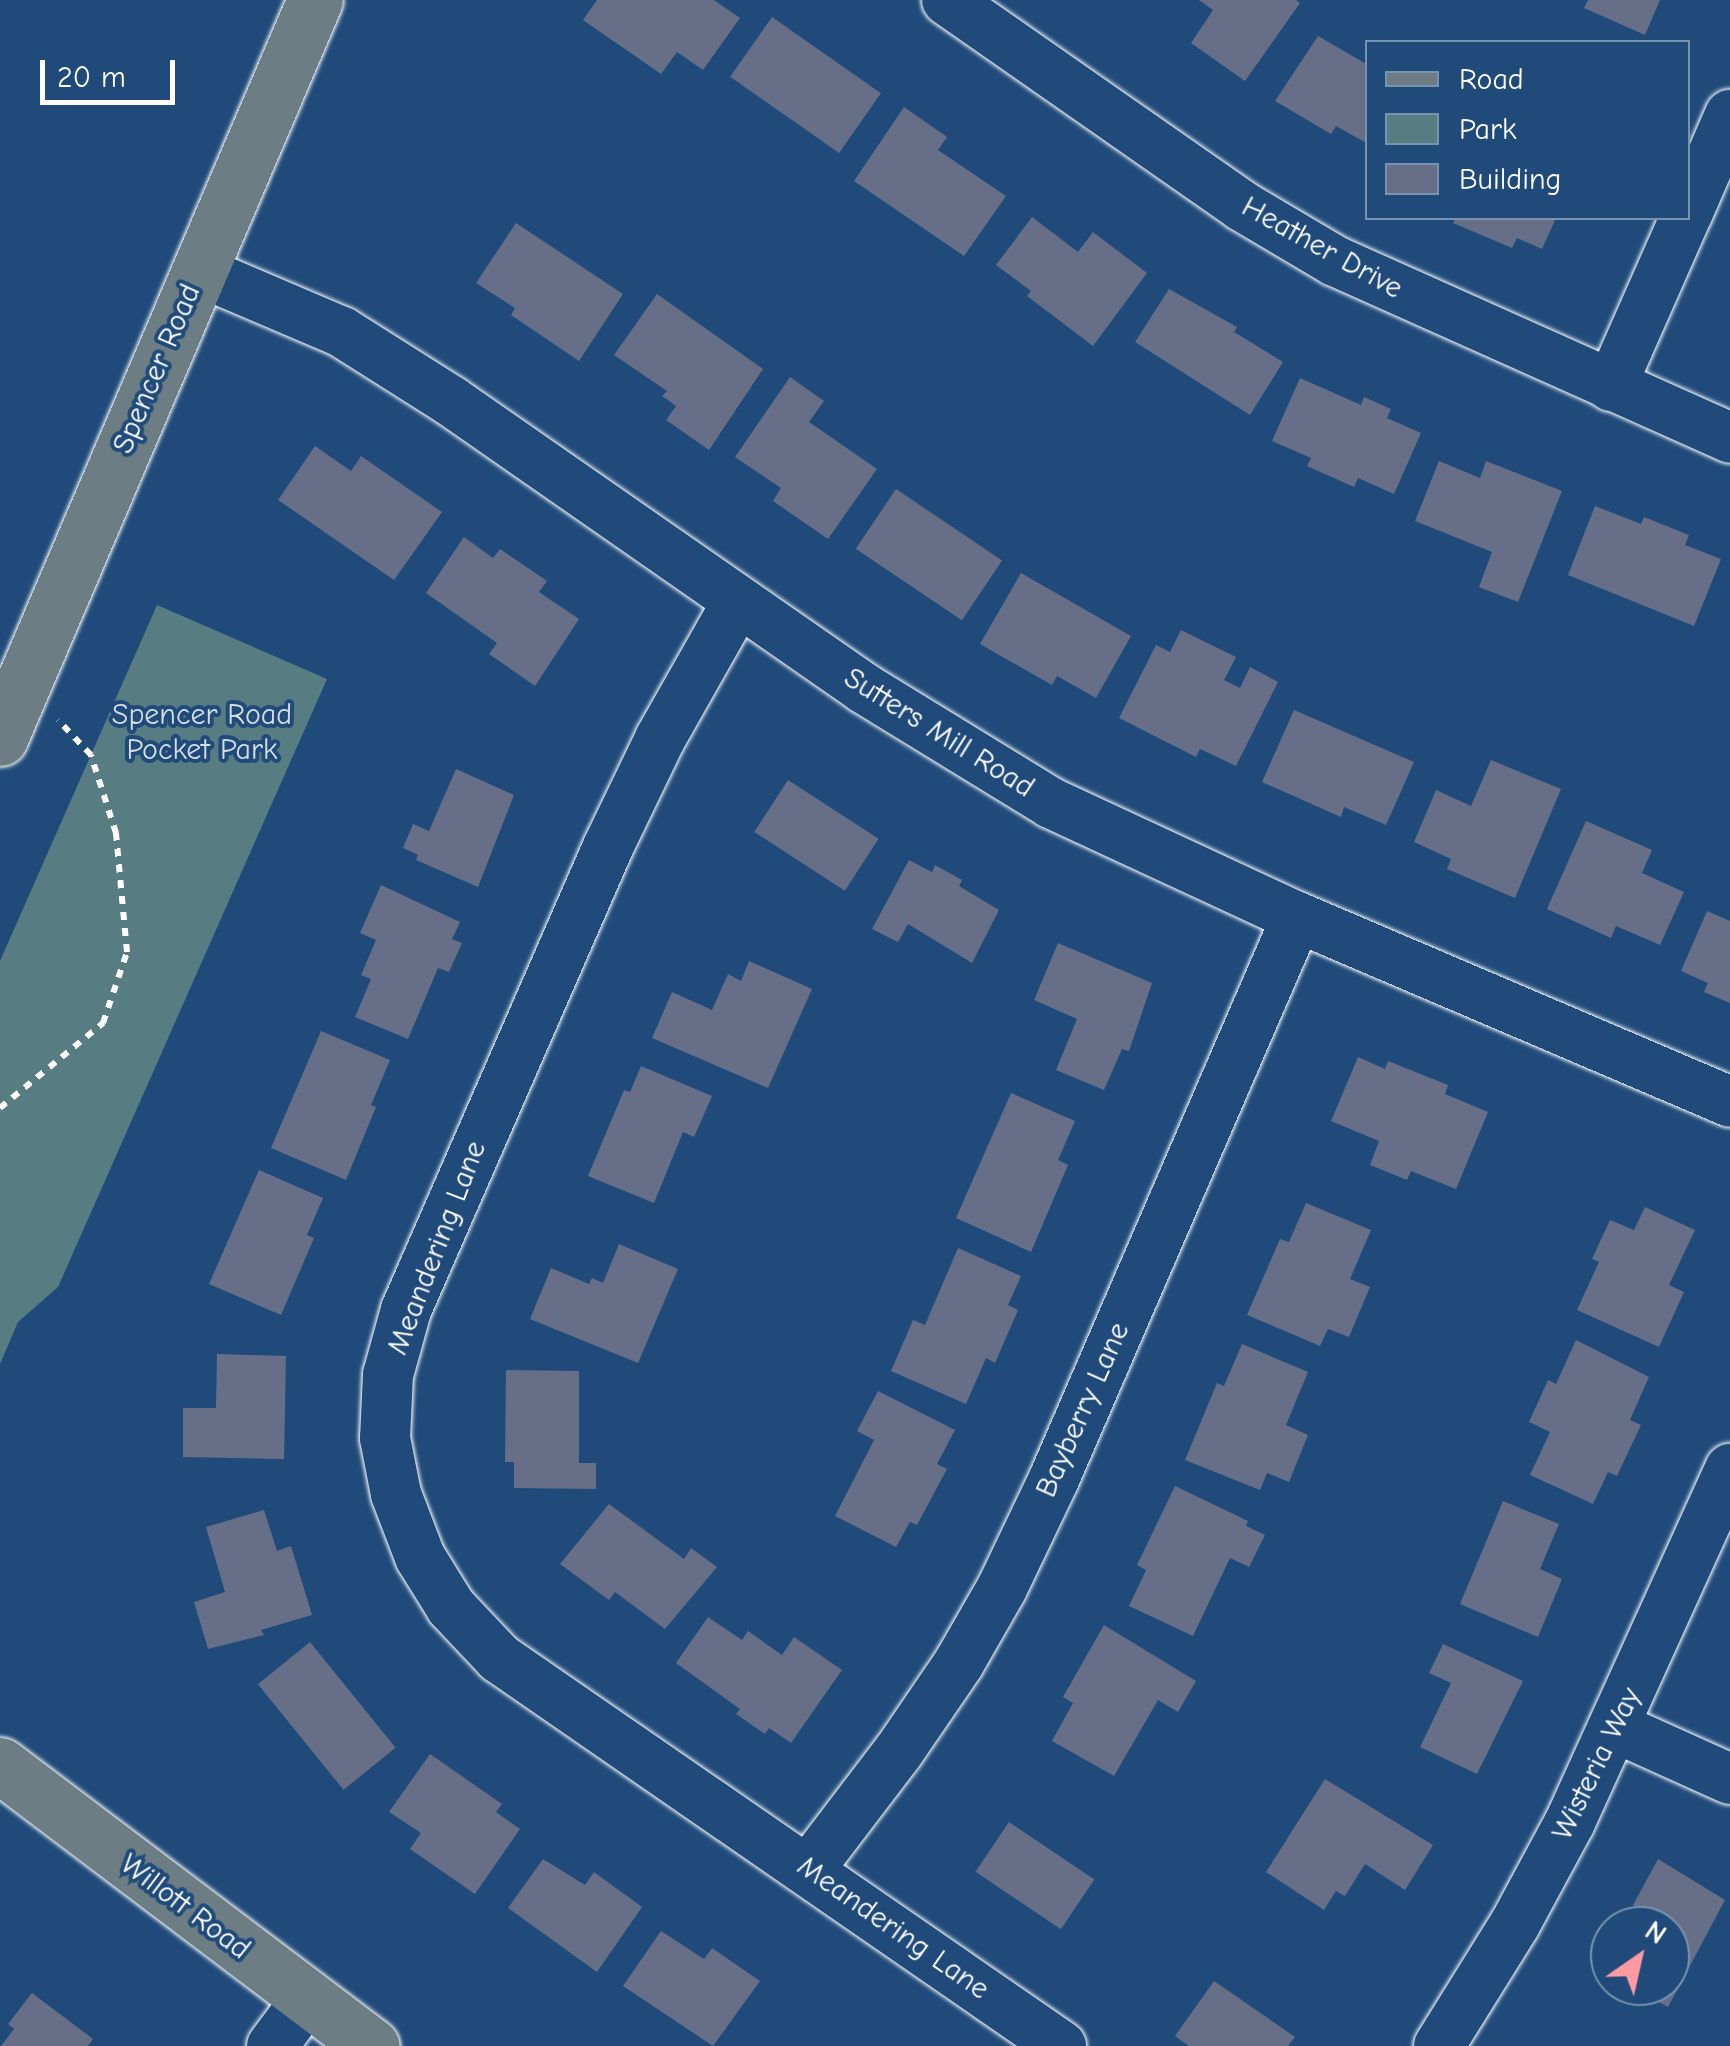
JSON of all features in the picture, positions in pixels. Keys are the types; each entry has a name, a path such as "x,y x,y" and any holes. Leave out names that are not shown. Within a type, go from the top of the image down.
{"main road":[{"name":"Spencer Road","path":"0,738 315,0"},
{"name":"Willott Road","path":"0,1765 372,2046"}],"street":[{"name":"Heather Drive","path":"948,0 1242,206 1335,261 1730,438"},
{"path":"1690,206 1730,115"},
{"path":"1611,386 1684,220"},
{"name":"Sutters Mill Road","path":"199,271 342,332 451,401 865,689 1051,803 1298,917 1730,1102"},
{"name":"Meandering Lane","path":"738,601 660,739 608,848 406,1310 388,1375 385,1438 396,1494 420,1556 452,1607 499,1658 1060,2046"},
{"name":"Bayberry Lane","path":"809,1869 900,1751 959,1664 1002,1588 1054,1479 1298,917"},
{"name":"Wisteria Way","path":"1439,2046 1515,1924 1616,1728 1730,1468"},
{"path":"1616,1728 1730,1779"},
{"path":"272,2046 308,2000"}],"path":[{"path":"0,1108 103,1024 127,952 116,833 91,755 24,682"}],"green space":[{"name":"Spencer Road Pocket Park","path":"157,605 327,679 58,1287 18,1322 0,1364 0,961"}],"building":[{"path":"597,0 714,0 740,18 703,70 677,52 661,74 583,20"},
{"path":"1199,0 1300,3 1245,81 1191,43 1213,10"},
{"path":"1588,0 1660,0 1645,35 1584,8"},
{"path":"772,17 881,93 839,153 730,77"},
{"path":"1318,36 1365,63 1365,142 1336,126 1331,134 1275,101"},
{"path":"904,107 947,137 938,150 1006,196 964,256 854,181"},
{"path":"1032,217 1078,252 1093,232 1147,273 1093,346 1027,296 1031,291 996,265"},
{"path":"1555,220 1542,249 1517,238 1512,248 1453,223"},
{"path":"516,223 623,294 579,361 511,315 515,308 476,283"},
{"path":"1169,289 1237,327 1234,332 1283,362 1250,415 1135,342"},
{"path":"657,294 763,369 709,450 666,420 676,406 662,396 667,391 614,355"},
{"path":"790,377 824,401 809,422 877,469 828,539 773,501 781,488 735,457"},
{"path":"1300,378 1361,405 1364,397 1391,409 1387,418 1421,433 1394,494 1358,478 1354,487 1307,466 1311,458 1272,441"},
{"path":"315,446 351,471 361,456 442,512 394,580 278,500"},
{"path":"1439,461 1480,478 1486,461 1562,491 1518,602 1479,587 1492,552 1415,521"},
{"path":"896,489 1002,561 962,620 856,549"},
{"path":"1595,506 1641,524 1644,517 1689,535 1685,545 1721,559 1694,626 1568,575"},
{"path":"464,537 493,558 500,549 547,581 539,592 579,619 535,686 489,654 497,643 426,593"},
{"path":"1021,573 1131,636 1096,698 1057,676 1052,685 980,644"},
{"path":"1181,630 1236,657 1224,680 1240,688 1250,667 1278,682 1236,766 1200,749 1196,757 1119,718 1156,645 1170,652"},
{"path":"1294,710 1414,762 1386,825 1344,807 1341,817 1262,782"},
{"path":"1491,760 1561,789 1515,898 1447,869 1451,859 1414,842 1436,790 1471,806"},
{"path":"456,769 514,795 478,887 416,860 418,855 403,848 413,824 429,831"},
{"path":"788,780 879,839 845,891 754,832"},
{"path":"1586,821 1652,850 1642,873 1684,892 1660,945 1616,926 1611,938 1547,909"},
{"path":"909,860 932,872 935,865 962,880 959,886 999,910 972,963 908,924 898,942 872,929"},
{"path":"381,885 460,922 452,939 462,943 449,972 438,968 408,1039 355,1017 371,979 361,975 376,940 360,933"},
{"path":"1707,911 1730,921 1730,1003 1704,992 1708,983 1681,971"},
{"path":"1058,943 1152,983 1129,1051 1122,1049 1104,1090 1056,1070 1077,1019 1034,1000"},
{"path":"749,961 812,989 768,1088 652,1038 672,992 712,1010 728,974 741,981"},
{"path":"321,1031 390,1060 371,1105 376,1107 346,1180 271,1148"},
{"path":"1358,1057 1385,1069 1388,1061 1448,1085 1445,1094 1488,1112 1456,1189 1411,1171 1407,1180 1370,1165 1379,1141 1331,1121"},
{"path":"641,1066 712,1096 694,1137 683,1132 654,1203 588,1176 624,1090 630,1092"},
{"path":"1011,1093 1075,1121 1058,1160 1068,1165 1031,1252 956,1218"},
{"path":"259,1170 323,1198 307,1235 314,1238 281,1315 209,1284"},
{"path":"1306,1203 1371,1230 1350,1279 1370,1287 1349,1337 1328,1329 1320,1346 1247,1315 1280,1239 1289,1242"},
{"path":"1645,1207 1695,1230 1669,1285 1684,1292 1659,1347 1577,1310 1599,1262 1592,1259 1610,1220 1634,1230"},
{"path":"619,1244 678,1269 638,1363 530,1319 551,1268 589,1284 592,1278 603,1283"},
{"path":"958,1248 1021,1276 1008,1305 1018,1310 995,1363 986,1358 966,1404 891,1371 913,1320 925,1325"},
{"path":"1576,1340 1649,1377 1630,1420 1641,1425 1617,1476 1608,1472 1593,1504 1530,1475 1550,1432 1529,1422 1548,1380 1556,1384"},
{"path":"1242,1344 1308,1372 1286,1425 1308,1435 1289,1482 1267,1473 1260,1490 1185,1460 1217,1383 1224,1386"},
{"path":"217,1354 286,1356 284,1459 183,1457 183,1408 216,1408"},
{"path":"506,1370 579,1371 579,1463 596,1463 596,1489 514,1488 514,1462 505,1462"},
{"path":"878,1391 955,1430 937,1464 947,1469 917,1525 910,1522 896,1547 835,1516 874,1440 857,1431"},
{"path":"1175,1486 1248,1521 1246,1526 1265,1535 1249,1567 1230,1558 1193,1636 1129,1606 1146,1570 1137,1565"},
{"path":"1503,1501 1559,1524 1540,1569 1562,1579 1538,1637 1460,1604"},
{"path":"609,1504 684,1559 691,1548 717,1567 665,1629 615,1592 609,1600 560,1564"},
{"path":"264,1510 277,1551 291,1546 312,1615 261,1630 264,1635 208,1649 194,1602 225,1592 206,1527"},
{"path":"708,1617 742,1640 748,1631 782,1655 794,1637 842,1670 791,1743 769,1728 765,1734 736,1714 740,1709 676,1663"},
{"path":"1104,1625 1196,1681 1178,1712 1158,1700 1114,1776 1052,1741 1073,1703 1063,1697"},
{"path":"310,1642 396,1748 344,1790 258,1684"},
{"path":"1443,1644 1523,1681 1477,1774 1420,1747 1451,1683 1429,1673"},
{"path":"430,1754 502,1804 496,1812 520,1829 475,1894 410,1849 421,1833 389,1812"},
{"path":"1325,1779 1433,1845 1405,1890 1365,1864 1345,1896 1336,1891 1324,1910 1266,1872"},
{"path":"1009,1822 1094,1880 1061,1929 975,1872"},
{"path":"543,1859 585,1885 594,1872 642,1907 597,1972 508,1908"},
{"path":"1658,1859 1725,1900 1690,1966 1690,1906 1633,1905"},
{"path":"661,1931 704,1959 712,1948 760,1981 713,2046 623,1986"},
{"path":"1214,1981 1295,2037 1288,2046 1189,2046 1175,2036"},
{"path":"32,1993 93,2039 88,2046 1,2046 14,2029 8,2024"}]}
